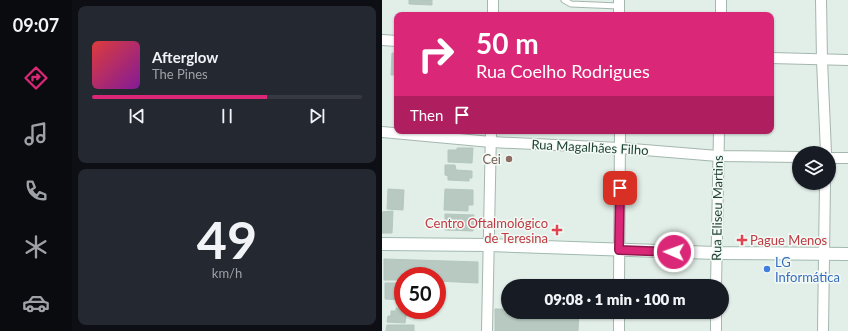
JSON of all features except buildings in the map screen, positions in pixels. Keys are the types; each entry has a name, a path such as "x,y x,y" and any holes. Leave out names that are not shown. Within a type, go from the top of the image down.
{"main road":[{"path":"382,244 716,253 848,254"}],"street":[{"path":"492,0 493,12"},
{"path":"721,0 721,12"},
{"path":"821,0 826,146"},
{"path":"382,40 394,41"},
{"path":"774,58 848,60"},
{"name":"Rua Magalhães Filho","path":"382,132 394,133"},
{"name":"Rua Magalhães Filho","path":"404,134 491,142 620,148 718,156 792,157"},
{"path":"487,331 491,134"},
{"path":"619,279 620,134"},
{"name":"Rua Eliseu Martins","path":"716,279 719,134"},
{"path":"836,158 848,158"},
{"path":"823,331 825,190"},
{"path":"619,319 619,331"},
{"path":"716,319 716,331"}],"lane":[{"path":"564,0 571,4 619,7"}],"place":[{"name":"Cei","path":"509,159"},
{"name":"Centro Oftalmológico de Teresina","path":"557,230"},
{"name":"Pague Menos","path":"742,240"},
{"name":"LG Informática","path":"767,269"}],"route":[{"path":"620,188 619,250 674,252"}]}
